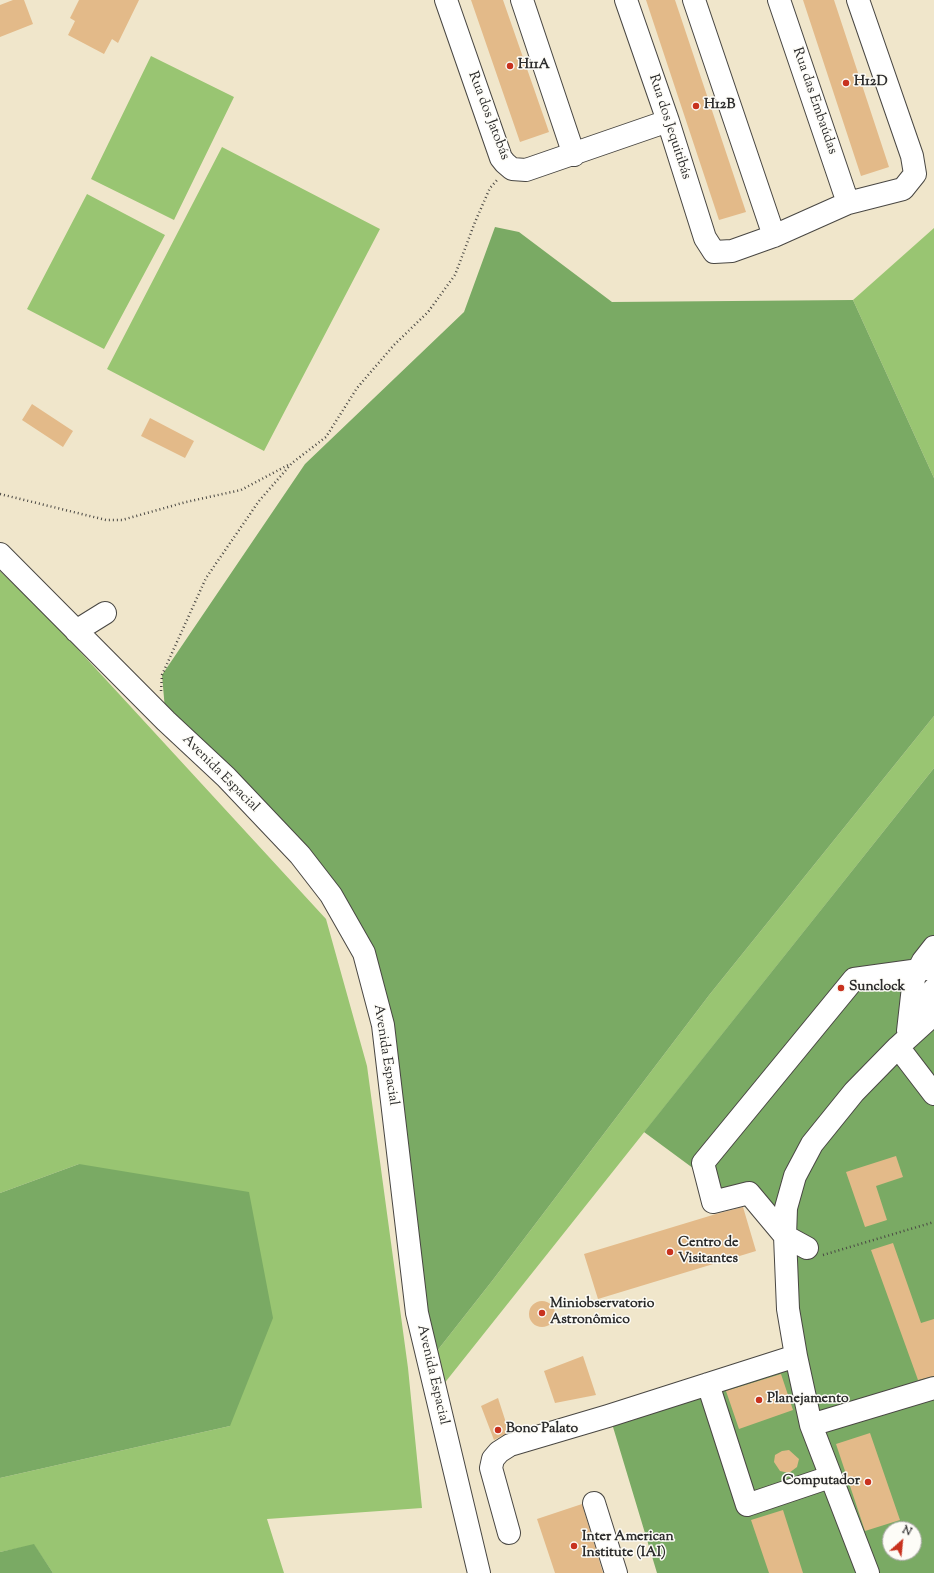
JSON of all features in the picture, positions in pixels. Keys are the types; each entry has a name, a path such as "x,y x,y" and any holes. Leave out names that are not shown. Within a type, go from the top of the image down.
{"lane":[{"name":"Rua dos Jatobás","path":"446,0 502,158 508,166 518,170 526,170 574,155 668,121"},
{"path":"522,0 574,155"},
{"name":"Rua dos Jequitibás","path":"626,0 668,121 705,238 714,252 732,251 774,236"},
{"path":"694,0 774,236 848,203 903,189 914,174 912,156 858,0"},
{"name":"Rua das Embaúdas","path":"779,0 848,203"},
{"name":"Avenida Espacial","path":"0,554 166,721 226,777 300,855 331,895 364,952 383,1025 417,1313 479,1573"},
{"path":"76,631 104,613"},
{"path":"934,947 926,969 914,978 903,1039 934,1094"},
{"path":"812,1252 785,1236 749,1193 713,1202 704,1162 854,979 926,969"},
{"path":"903,1039 934,989"},
{"path":"868,1573 811,1425 796,1356 788,1309 785,1236 786,1208 795,1176 812,1144 854,1092 903,1039 934,1014"},
{"path":"509,1533 491,1468 493,1459 496,1455 510,1445 608,1416 796,1356"},
{"path":"708,1384 747,1505 830,1477"},
{"path":"811,1425 934,1388"},
{"path":"594,1503 616,1573"}],"path":[{"path":"0,494 106,520 122,520 186,502 241,490 292,463 326,437 357,388 394,345 428,312 455,275 475,222 490,188 508,166"},
{"path":"161,693 162,675 206,578 259,501 292,463"},
{"path":"812,1252 934,1222"}],"green space":[{"path":"151,56 234,97 174,220 91,179"},
{"path":"222,147 380,229 264,451 107,369"},
{"path":"87,194 165,235 104,349 27,309"},
{"path":"495,227 519,232 612,302 853,300 934,478 934,716 710,994 437,1351 417,1313 383,1025 331,895 166,721 162,675 305,464 464,312"},
{"path":"934,228 934,478 853,300"},
{"path":"0,571 51,620 326,919 367,1066 408,1368 422,1508 267,1519 284,1573 53,1573 34,1545 0,1552 0,1478 230,1426 79,1164 0,1193"},
{"path":"934,716 934,768 443,1385 437,1351 710,994"},
{"path":"934,768 934,1573 867,1573 812,1425 785,1236 644,1132"},
{"path":"79,1164 249,1192 273,1318 230,1426 0,1478 0,1193"},
{"path":"795,1358 863,1573 657,1573 610,1417"},
{"path":"34,1544 53,1573 0,1573 0,1552"}],"building":[{"path":"13,0 24,0 33,24 0,37 0,5"},
{"path":"79,0 139,0 118,43 112,39 104,54 68,35 75,21 70,18"},
{"name":"H11A","path":"471,0 503,0 549,132 520,142"},
{"name":"H12B","path":"646,0 675,0 746,212 719,220"},
{"name":"H12D","path":"803,0 834,0 889,167 861,176"},
{"path":"32,404 73,431 63,447 22,420"},
{"path":"150,418 194,441 185,458 141,436"},
{"path":"896,1156 903,1177 876,1186 887,1220 865,1227 846,1172"},
{"name":"Centro de Visitantes","path":"743,1207 756,1251 598,1299 584,1254"},
{"path":"893,1243 921,1323 934,1319 934,1376 918,1380 871,1250"},
{"name":"Miniobservatorio Astronômico","path":"542,1301 551,1305 555,1314 551,1323 542,1327 533,1323 529,1314 533,1305"},
{"path":"583,1356 596,1395 555,1403 544,1371"},
{"name":"Planejamento","path":"781,1374 793,1410 739,1429 726,1391"},
{"path":"498,1398 509,1432 494,1440 481,1406"},
{"name":"Computador","path":"870,1433 900,1520 882,1521 882,1526 865,1531 836,1444"},
{"path":"789,1450 799,1459 797,1467 789,1473 780,1471 774,1462 775,1455 782,1451"},
{"name":"Inter American Institute (IAI)","path":"582,1504 603,1573 555,1573 537,1519"},
{"path":"783,1510 803,1573 769,1573 751,1520"}],"place":[{"name":"H11A","path":"510,66"},
{"name":"H12D","path":"846,83"},
{"name":"H12B","path":"696,106"},
{"name":"Sunclock","path":"841,988"},
{"name":"Centro de Visitantes","path":"670,1252"},
{"name":"Miniobservatorio Astronômico","path":"542,1313"},
{"name":"Planejamento","path":"759,1400"},
{"name":"Bono Palato","path":"498,1430"},
{"name":"Computador","path":"868,1482"},
{"name":"Inter American Institute (IAI)","path":"574,1546"}]}
